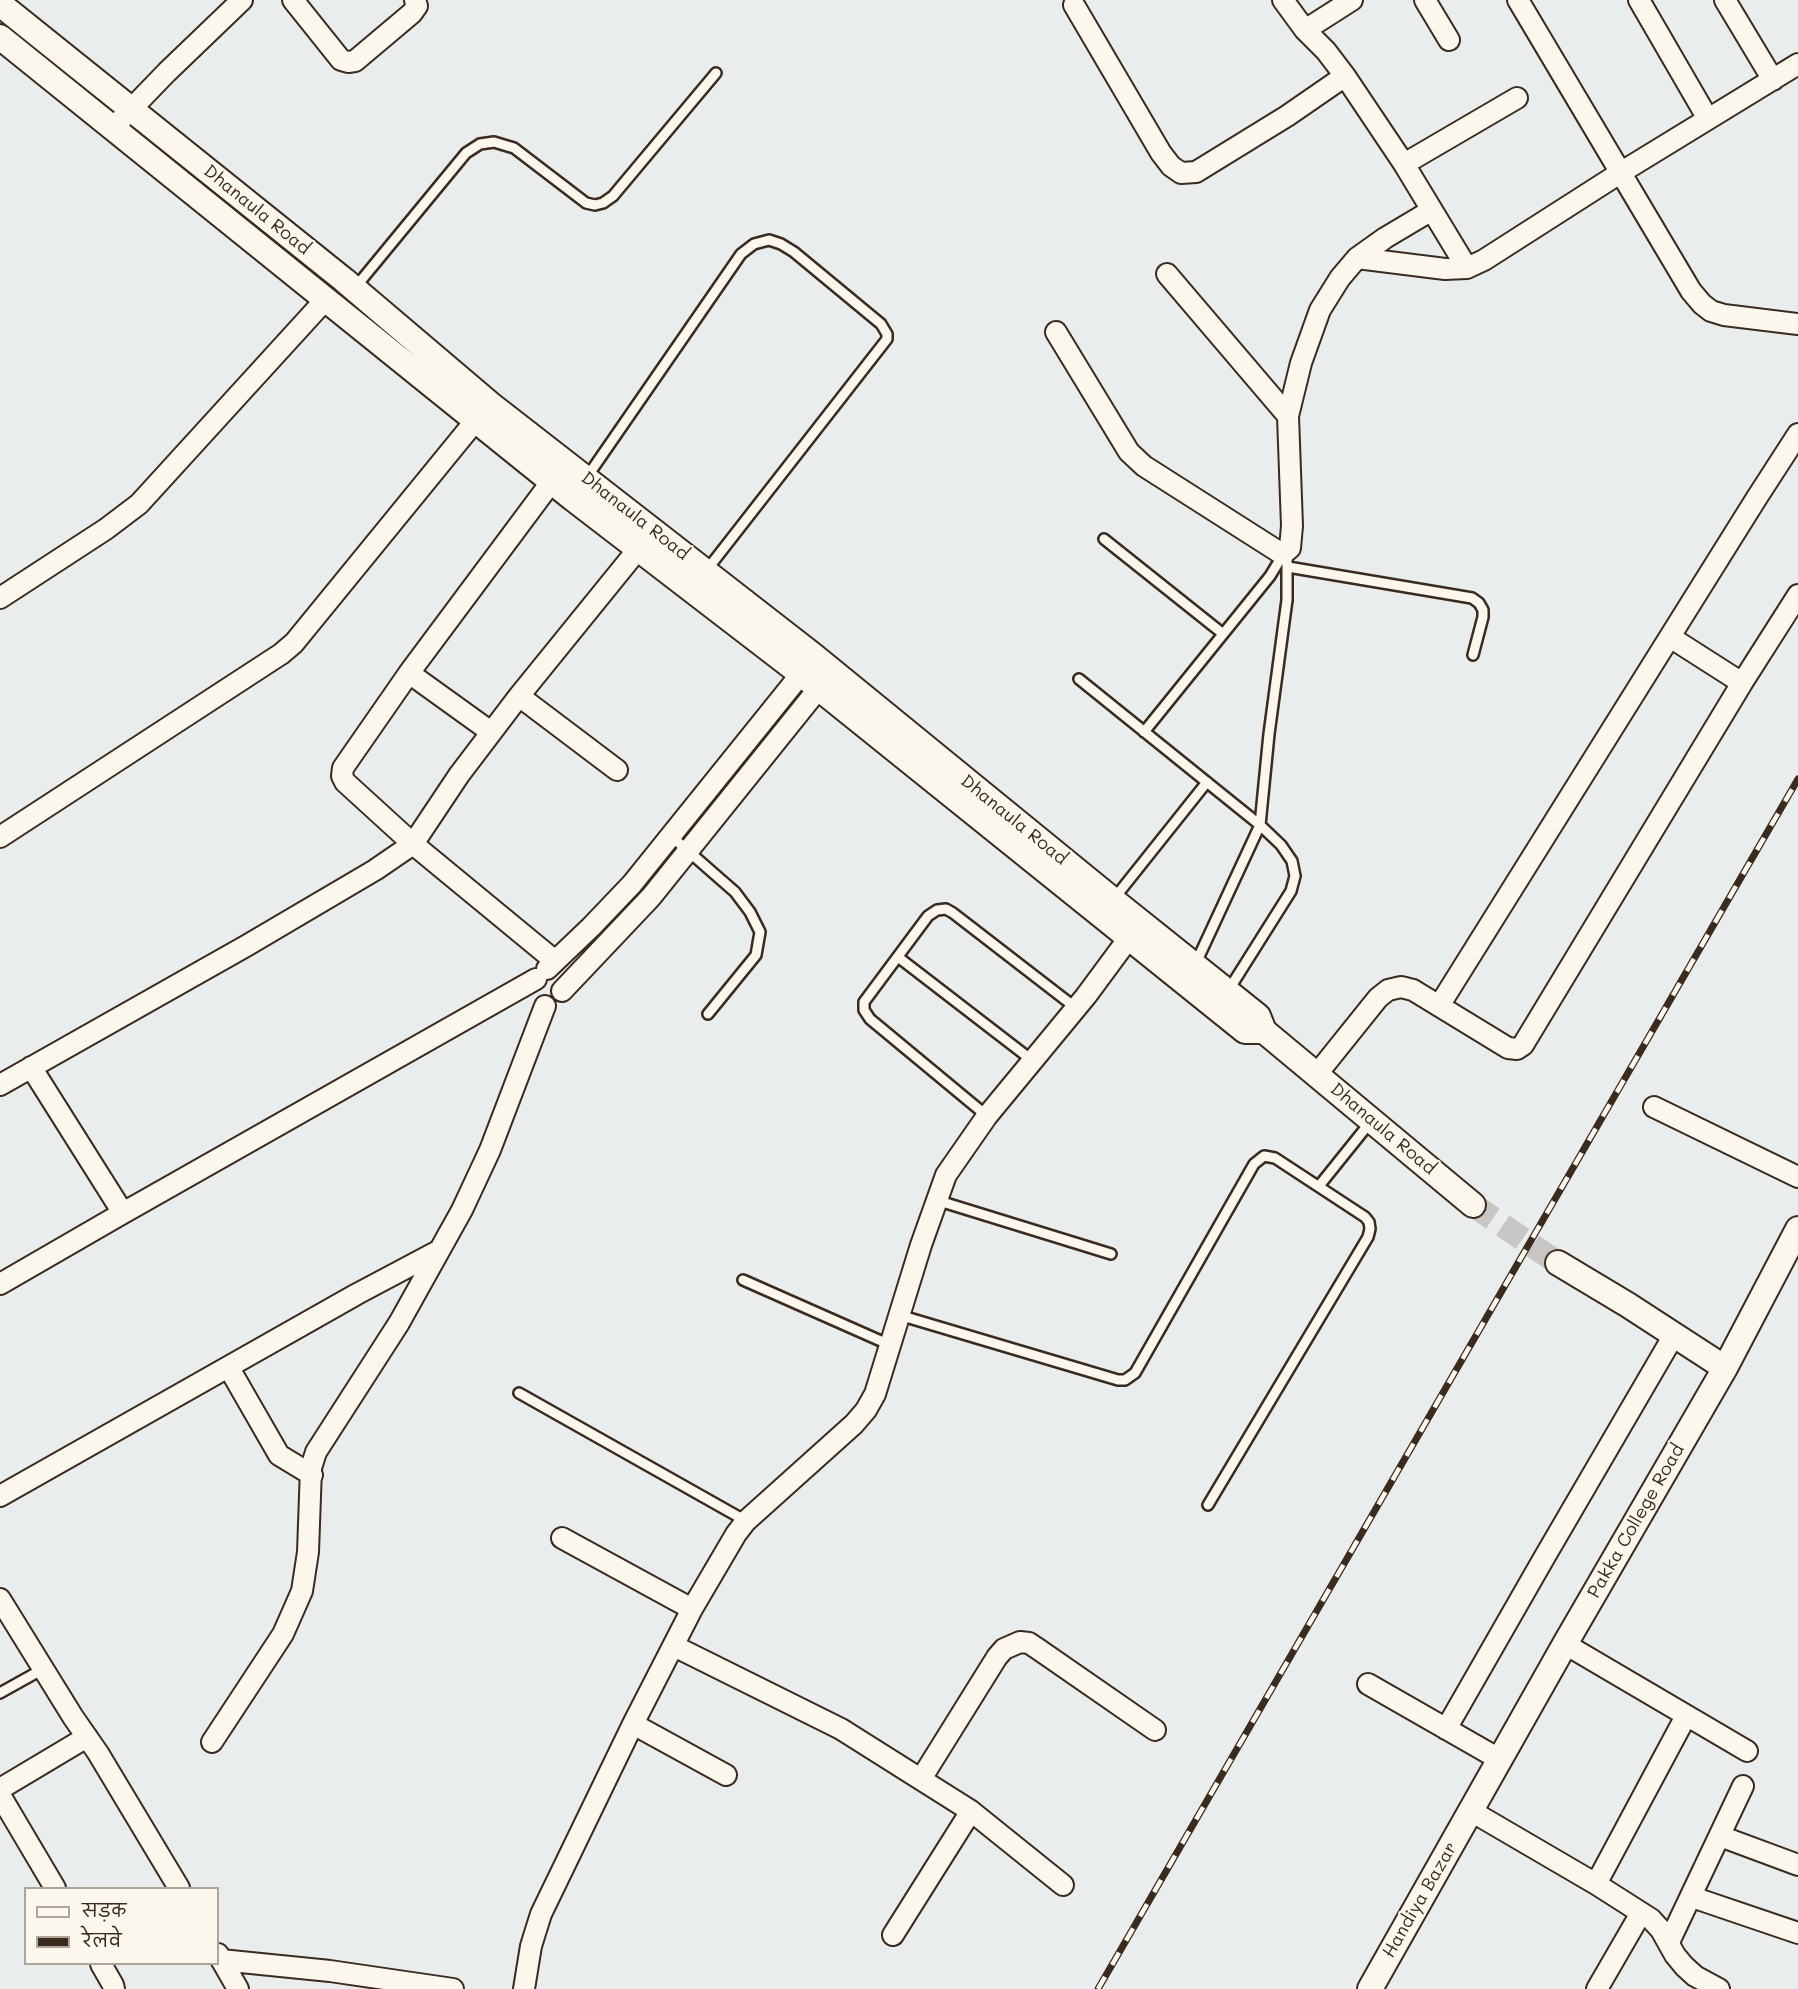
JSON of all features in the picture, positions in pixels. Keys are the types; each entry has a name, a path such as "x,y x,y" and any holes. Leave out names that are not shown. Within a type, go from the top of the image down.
{"street":[{"path":"112,129 242,0"},
{"path":"293,0 342,60 348,62 356,61 412,13 417,6 415,0"},
{"path":"1283,0 1305,30 1345,75 1404,164 1467,268"},
{"path":"1305,30 1352,0"},
{"path":"1425,0 1449,40"},
{"path":"1518,0 1691,291 1702,304 1711,311 1724,315 1798,324"},
{"path":"1639,0 1708,119"},
{"path":"1725,0 1773,80"},
{"name":"Dhanaula Road","path":"0,4 354,289 483,412 552,482 579,488 639,548 817,673 1113,900 1136,930 1195,965 1258,1016 1264,1031 1473,1205"},
{"path":"1074,5 1161,153 1171,166 1181,173 1196,172 1287,116 1345,75"},
{"name":"Dhanaula Road","path":"0,37 326,299 483,412 579,488 706,571 817,673 1136,930 1245,1031 1264,1031"},
{"path":"1358,258 1445,269 1467,268 1484,260 1798,64"},
{"path":"1404,164 1517,98"},
{"path":"1056,332 1129,452 1144,466 1287,557 1291,544 1292,526 1288,416 1301,363 1320,310 1340,278 1358,258 1432,210"},
{"path":"1167,274 1288,416"},
{"path":"0,598 106,529 139,504 326,299"},
{"path":"0,837 281,654 294,643 483,412"},
{"path":"1439,1006 1798,435"},
{"path":"552,482 409,673 343,768 342,777 413,844 555,961"},
{"path":"0,1085 246,946 375,870 413,844 491,732 639,548"},
{"path":"1317,1074 1378,998 1388,990 1401,987 1413,990 1508,1048 1517,1049 1523,1045 1742,683 1798,595"},
{"path":"1670,637 1742,683"},
{"path":"409,673 491,732"},
{"path":"817,673 688,852 645,904 562,991 557,1002 545,1006 534,1001 531,995 532,983 632,884 671,836 817,673"},
{"path":"519,696 617,770"},
{"path":"524,1989 531,1946 541,1914 633,1724 692,1609 746,1521 860,1417 874,1394 946,1175 987,1116 1076,1008 1136,930"},
{"path":"0,1284 538,977 553,976 558,980 562,991"},
{"path":"212,1742 283,1634 302,1591 308,1552 312,1461 316,1452 399,1323 482,1171 545,1006"},
{"path":"31,1067 123,1213"},
{"path":"1654,1107 1798,1176"},
{"name":"Pakka College Road","path":"1470,1811 1564,1644 1725,1368 1798,1228"},
{"path":"0,1496 357,1294 439,1251"},
{"path":"1558,1263 1725,1368"},
{"path":"1446,1729 1674,1335"},
{"path":"229,1368 279,1455 312,1475"},
{"path":"562,1538 692,1609"},
{"path":"0,1599 178,1887"},
{"path":"921,1779 997,1657 1005,1649 1020,1642 1029,1643 1155,1730"},
{"path":"1564,1644 1747,1751"},
{"path":"674,1646 841,1729 971,1811 1063,1885"},
{"path":"1368,1684 1499,1758"},
{"path":"1596,1884 1686,1716"},
{"path":"633,1724 726,1775"},
{"path":"0,1789 87,1737"},
{"path":"1669,1942 1743,1786"},
{"path":"0,1795 54,1887"},
{"path":"893,1935 971,1811"},
{"path":"1470,1811 1596,1884 1641,1913 1661,1930 1674,1954 1684,1966 1691,1982 1719,1989"},
{"name":"Handiya Bazar","path":"1370,1989 1470,1811"},
{"path":"1719,1836 1798,1865"},
{"path":"1692,1897 1798,1933"},
{"path":"1597,1989 1641,1913"},
{"path":"219,1957 330,1971 385,1984 453,1989"},
{"path":"219,1957 238,1989"},
{"path":"102,1965 114,1989"}],"lane":[{"path":"354,289 466,153 480,144 494,142 514,147 586,203 595,205 603,203 613,196 716,73"},
{"path":"579,488 741,254 754,244 769,240 794,252 881,324 887,334 886,339 706,571"},
{"path":"1104,539 1222,633"},
{"path":"1144,732 1222,633 1287,557"},
{"path":"1287,557 1472,598 1483,610 1473,655"},
{"path":"1195,965 1260,825 1269,734 1287,600 1287,557"},
{"path":"1079,679 1260,825 1292,861 1295,876 1291,891 1228,992"},
{"path":"1113,900 1207,782"},
{"path":"671,836 735,892 750,912 760,932 756,955 708,1014"},
{"path":"987,1116 870,1019 864,1010 864,1002 928,916 937,910 946,909 953,913 1076,1008"},
{"path":"898,957 1033,1061"},
{"path":"1319,1186 1372,1120"},
{"path":"899,1315 1118,1380 1125,1380 1135,1373 1254,1164 1264,1156 1275,1158 1365,1216 1370,1229 1368,1238 1208,1504"},
{"path":"936,1200 1111,1254"},
{"path":"743,1280 890,1345"},
{"path":"519,1393 746,1521"},
{"path":"0,1693 43,1669"}],"tunnel":[{"path":"1473,1205 1558,1263"}],"railway":[{"path":"1098,1989 1798,779"}]}
